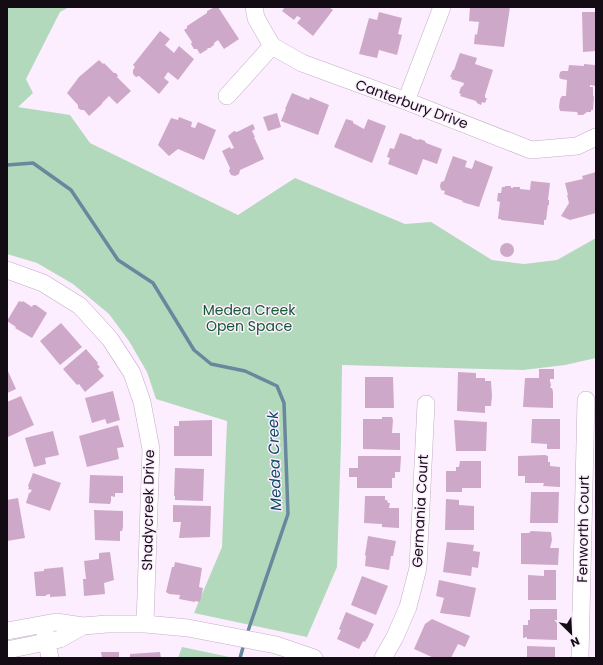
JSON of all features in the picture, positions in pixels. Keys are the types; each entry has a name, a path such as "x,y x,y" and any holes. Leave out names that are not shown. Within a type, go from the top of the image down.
{"street":[{"name":"Canterbury Drive","path":"254,7 256,18 272,46 302,64 406,101 531,150 577,146 596,137"},
{"path":"406,101 442,7"},
{"path":"227,96 272,46"},
{"name":"Shadycreek Drive","path":"7,270 43,283 80,306 110,339 132,373 142,402 151,449 145,624"},
{"name":"Fenworth Court","path":"580,658 586,400"},
{"name":"Germania Court","path":"383,658 395,637 408,607 418,568 426,404"},
{"path":"7,631 56,622 83,626 107,624 145,624 188,628 276,645 314,658"},
{"path":"44,623 48,650"},
{"path":"7,650 48,650 60,640 83,626"}],"green space":[{"name":"Medea Creek Open Space","path":"7,7 69,7 60,12 26,79 33,93 18,107 70,115 90,143 238,215 295,178 405,224 431,222 492,260 524,264 557,260 596,238 596,358 565,365 523,370 342,365 337,567 307,637 194,613 222,547 227,421 156,399 147,372 129,341 109,314 73,284 37,263 7,254"},
{"path":"182,647 234,658 178,658"}],"building":[{"path":"218,7 239,39 224,49 218,40 214,43 214,45 207,48 208,49 200,54 197,49 194,49 191,44 192,42 184,30 187,26 207,13 207,11"},
{"path":"285,7 329,7 333,10 313,36 297,23 301,18 297,16 294,20 282,11"},
{"path":"470,7 510,7 504,47 474,44 475,34 477,35 479,22 469,21"},
{"path":"379,12 402,18 398,34 402,35 397,55 379,50 377,58 359,54 369,18 377,20"},
{"path":"582,12 596,12 596,51 583,52"},
{"path":"160,31 170,39 165,45 174,53 179,46 194,59 178,80 168,72 164,78 169,82 159,94 139,76 136,77 133,74 135,67 133,65"},
{"path":"460,53 477,58 475,64 493,70 485,95 485,98 487,98 485,103 482,102 481,105 476,101 460,96 461,94 459,93 464,83 451,79 452,77 450,77"},
{"path":"99,60 114,73 116,73 118,76 117,77 131,91 117,104 109,96 89,116 84,110 78,108 78,105 67,93 79,77"},
{"path":"584,64 596,66 596,86 590,85 590,87 593,87 593,110 583,115 578,115 577,112 560,111 560,99 562,96 566,96 567,80 559,77 560,72 568,71 569,65 584,66"},
{"path":"292,93 309,100 310,97 329,105 318,135 281,121"},
{"path":"277,113 281,127 268,131 263,117"},
{"path":"179,117 192,122 191,127 195,128 198,122 216,130 204,160 178,149 169,156 158,145 171,118 178,120"},
{"path":"346,119 353,121 353,123 364,129 368,119 386,126 372,163 334,147"},
{"path":"253,124 255,129 252,131 264,159 240,170 239,174 235,176 231,175 229,171 230,168 222,151 230,147 231,149 234,148 228,136 234,131 237,132"},
{"path":"400,133 418,140 420,139 442,149 437,164 423,159 417,175 388,164 390,158 387,157 390,148 394,149"},
{"path":"453,156 467,161 465,167 472,169 475,160 493,167 479,207 462,202 463,201 444,194 445,191 441,190 441,182 444,181"},
{"path":"596,172 596,213 570,220 561,216 569,203 565,183 583,179 582,176"},
{"path":"531,181 550,183 548,200 549,205 546,220 544,220 544,225 498,219 500,202 497,201 498,193 501,193 502,187 511,186 511,188 520,187 520,189 530,190"},
{"path":"504,243 510,243 514,247 514,253 510,257 504,257 500,253 500,247"},
{"path":"19,301 23,301 32,307 33,305 36,305 47,313 32,338 15,328 16,327 7,321"},
{"path":"61,323 82,347 60,365 40,341"},
{"path":"86,349 98,363 97,364 100,367 98,369 104,376 85,392 63,369"},
{"path":"7,369 16,389 7,393"},
{"path":"539,369 554,369 554,379 550,379 550,388 552,388 553,392 553,408 523,407 525,378 539,378"},
{"path":"458,372 476,373 476,378 485,378 485,381 491,381 491,406 485,406 485,413 457,411"},
{"path":"365,377 393,377 394,408 365,408"},
{"path":"113,391 120,420 107,424 105,419 92,423 85,398"},
{"path":"21,396 34,425 8,437 7,402"},
{"path":"382,417 392,417 392,433 400,433 400,450 363,449 363,419 382,419"},
{"path":"532,419 560,419 560,449 547,449 547,444 531,443"},
{"path":"212,420 212,456 174,456 174,426 179,426 179,421"},
{"path":"454,420 487,422 486,451 456,451"},
{"path":"118,425 124,447 117,448 119,459 87,467 79,436"},
{"path":"53,431 59,455 45,458 46,464 34,467 25,438"},
{"path":"358,456 401,456 400,472 395,472 395,478 392,478 392,488 357,488 357,477 349,477 349,468 358,468"},
{"path":"518,456 548,456 550,466 560,467 560,487 543,486 544,483 525,483 525,476 518,476"},
{"path":"460,461 481,461 481,488 462,488 462,492 446,492 446,471 456,471 456,467 459,467"},
{"path":"175,468 204,469 203,501 175,500"},
{"path":"33,473 61,483 50,511 26,503 29,493 32,490 28,489 28,486"},
{"path":"90,475 123,476 123,493 115,493 115,497 111,496 110,504 89,503"},
{"path":"531,492 559,492 558,523 530,523"},
{"path":"365,496 385,496 385,500 390,503 389,508 399,508 399,528 382,527 382,524 364,523"},
{"path":"18,498 25,538 7,541 7,500"},
{"path":"446,499 459,500 459,505 474,506 474,530 445,530"},
{"path":"173,505 211,506 210,537 179,538 181,522 173,522"},
{"path":"94,510 123,511 123,527 122,531 120,531 120,541 95,540"},
{"path":"531,531 551,532 552,540 550,548 559,548 558,565 521,564 521,533 529,533"},
{"path":"368,536 396,541 393,556 391,556 389,570 365,566"},
{"path":"447,542 474,545 473,551 480,552 478,568 472,567 471,576 443,572"},
{"path":"110,552 114,580 104,583 105,594 84,596 83,579 86,579 84,561 99,559 99,553"},
{"path":"175,562 202,568 199,587 203,588 200,602 179,599 180,595 169,594 166,592 172,567 174,567"},
{"path":"63,567 66,596 50,597 50,594 46,596 36,596 34,572 44,571 44,569"},
{"path":"544,570 556,570 556,600 528,600 528,575 544,576"},
{"path":"362,576 388,586 376,615 351,605"},
{"path":"439,580 476,588 470,617 440,613 444,598 436,596"},
{"path":"530,609 557,609 557,640 527,639 527,637 523,638 523,625 528,625 528,620 530,620"},
{"path":"346,612 374,624 367,639 365,642 363,641 359,649 337,639 341,630 339,629"},
{"path":"432,619 470,636 465,647 458,644 451,658 434,658 414,649 425,624"},
{"path":"527,646 555,647 555,658 527,658"},
{"path":"101,652 119,652 119,658 102,658"},
{"path":"160,652 161,658 130,658 130,654"}],"waterway":[{"name":"Medea Creek","path":"7,165 33,163 71,190 118,260 153,283 194,350 211,364 245,371 277,386 284,403 288,514 247,634"},
{"name":"Medea Creek","path":"240,658 244,644"}]}
